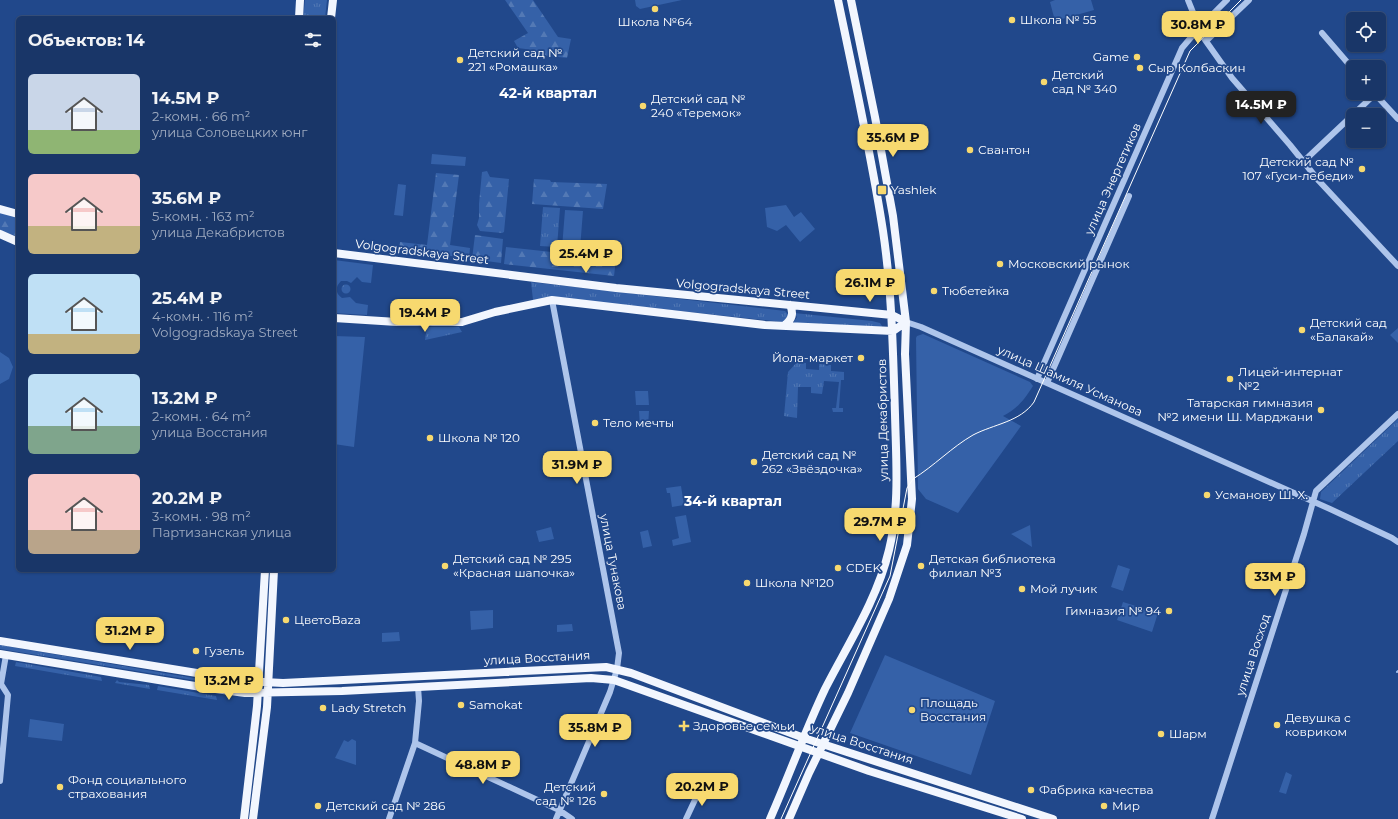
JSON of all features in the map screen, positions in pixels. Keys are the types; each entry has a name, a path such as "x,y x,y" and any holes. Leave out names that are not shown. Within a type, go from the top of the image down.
{"main road":[{"path":"299,16 300,0"},
{"path":"331,16 333,0"},
{"name":"улица Декабристов","path":"770,819 826,687 863,617 881,575 889,550 896,496 893,331 883,230 862,116 838,0"},
{"name":"улица Декабристов","path":"789,819 890,599 907,545 912,499 905,354 906,322 893,216 876,117 851,0"},
{"path":"0,209 16,213"},
{"path":"0,234 16,241"},
{"name":"Volgogradskaya Street","path":"336,253 616,288 892,315 906,322"},
{"path":"336,318 397,322 462,322 495,312 552,300 758,325 893,331 906,322"},
{"path":"785,325 791,320 792,316 790,305"},
{"path":"244,819 258,693 265,572"},
{"path":"253,819 268,682 274,572"},
{"name":"улица Восстания","path":"0,640 258,682 283,683 606,667 617,669 824,745 1053,819"},
{"name":"улица Восстания","path":"3,655 201,687 258,693 418,687 591,678 614,680 801,747 1022,819"},
{"path":"201,687 208,680 208,676 202,673"}],"street":[{"path":"1188,0 1198,28 1232,78 1304,161 1319,181 1398,266"},
{"name":"улица Энергетиков","path":"1037,379 1182,48 1198,28 1227,0"},
{"path":"1206,41 1250,0"},
{"path":"1322,33 1346,61"},
{"path":"1304,161 1368,100"},
{"path":"1380,100 1398,119"},
{"name":"улица Энергетиков","path":"1047,383 1129,196"},
{"name":"улица Тунакова","path":"552,300 619,653 614,680 556,819"},
{"name":"улица Шамиля Усманова","path":"906,322 921,327 1047,383 1313,502 1398,542"},
{"name":"улица Восход","path":"1212,819 1307,526 1316,490 1398,414"},
{"path":"0,781 8,695 1,684 3,655"},
{"path":"389,819 415,743 419,702 418,687"},
{"path":"415,743 559,810 572,819"},
{"path":"686,819 701,787"}],"green space":[{"path":"305,0 327,0 325,16 303,16"},
{"path":"505,0 533,0 558,37 571,39 567,58 534,54 533,50 518,48 514,41 528,33"},
{"path":"635,0 682,0 640,9 636,6"},
{"path":"1055,0 1091,0 1094,10 1055,21 1050,2"},
{"path":"432,154 466,157 465,166 431,164"},
{"path":"487,171 490,177 509,179 504,232 502,233 480,231 477,225 479,218 482,172"},
{"path":"436,173 459,175 450,245 470,248 469,258 399,250 400,242 427,245"},
{"path":"534,179 550,180 551,182 607,184 603,209 532,204"},
{"path":"398,184 406,185 403,216 394,215"},
{"path":"786,205 794,217 801,212 815,229 800,242 786,225 777,231 767,227 765,208"},
{"path":"543,207 560,208 557,247 540,246"},
{"path":"565,210 583,211 580,249 562,248"},
{"path":"0,212 16,216 16,236 0,230"},
{"path":"475,235 503,239 501,263 472,259"},
{"path":"506,247 616,259 614,276 504,264"},
{"path":"336,260 373,265 371,283 362,282 357,277 351,283 341,281 337,288 338,294 342,298 350,297 356,303 368,305 367,315 336,313"},
{"path":"531,282 785,311 789,315 783,322 548,297 533,300"},
{"path":"346,284 351,289 346,294 341,289"},
{"path":"794,313 872,321 880,323 882,326 881,328 793,323 797,317"},
{"path":"427,327 459,327 462,332 425,340"},
{"path":"1398,328 1398,343 1390,335"},
{"path":"923,334 1030,382 1033,386 1013,410 1003,416 1021,426 958,513 926,499 918,489 916,338 917,336"},
{"path":"336,336 365,337 354,447 336,444"},
{"path":"0,352 9,358 13,367 9,379 0,384"},
{"path":"797,362 806,363 806,369 819,370 819,364 831,365 831,371 844,372 844,380 841,380 839,408 843,408 843,412 833,412 832,408 836,408 839,382 824,381 822,394 811,393 811,387 798,387 797,418 784,416 788,372"},
{"path":"635,391 648,391 649,405 636,405"},
{"path":"639,411 649,411 648,427 640,427"},
{"path":"1398,419 1398,441 1332,503 1320,499 1321,492"},
{"path":"681,486 684,505 672,507 670,493 667,493 666,488"},
{"path":"686,515 691,542 673,546 672,540 679,538 675,517"},
{"path":"1030,525 1032,547 1011,534"},
{"path":"551,527 554,539 539,542 536,531"},
{"path":"648,530 652,546 643,548 640,532"},
{"path":"1118,565 1130,569 1123,591 1111,587"},
{"path":"1123,602 1158,613 1152,632 1117,620"},
{"path":"493,610 493,628 471,630 470,611"},
{"path":"572,624 573,631 557,632 557,625"},
{"path":"399,632 400,641 382,642 382,633"},
{"path":"0,645 205,680 206,681 0,649"},
{"path":"885,655 995,701 971,775 850,733"},
{"path":"16,662 101,677 102,681 15,666"},
{"path":"117,680 119,682 149,685 150,689 115,683"},
{"path":"158,686 216,696 217,700 157,690"},
{"path":"30,719 64,724 62,741 28,737"},
{"path":"352,739 356,741 356,765 335,758 344,740 348,742"},
{"path":"1286,772 1292,775 1286,794 1279,792"}],"tram line":[{"path":"781,819 890,576 907,488 913,479 965,440 981,431 1006,422 1022,414 1034,402 1190,51 1241,0"}],"place":[{"name":"Школа №64","path":"655,9"},
{"name":"Школа № 55","path":"1012,20"},
{"name":"Game","path":"1137,57"},
{"name":"Детский сад № 221 «Ромашка»","path":"460,60"},
{"name":"Сыр Колбаскин","path":"1140,68"},
{"name":"Детский сад № 340","path":"1044,82"},
{"name":"Детский сад № 240 «Теремок»","path":"643,106"},
{"name":"Свантон","path":"970,150"},
{"name":"Детский сад № 107 «Гуси-лебеди»","path":"1362,169"},
{"name":"Yashlek","path":"882,190"},
{"name":"Московский рынок","path":"1000,264"},
{"name":"Тюбетейка","path":"934,291"},
{"name":"Детский сад «Балакай»","path":"1302,330"},
{"name":"Йола-маркет","path":"861,358"},
{"name":"Лицей-интернат №2","path":"1230,379"},
{"name":"Татарская гимназия №2 имени Ш. Марджани","path":"1321,410"},
{"name":"Тело мечты","path":"595,423"},
{"name":"Школа № 120","path":"430,438"},
{"name":"Детский сад № 262 «Звёздочка»","path":"754,462"},
{"name":"Усманову Ш. Х.","path":"1207,495"},
{"name":"Детский сад № 295 «Красная шапочка»","path":"445,566"},
{"name":"Детская библиотека филиал №3","path":"921,566"},
{"name":"CDEK","path":"838,568"},
{"name":"Школа №120","path":"747,583"},
{"name":"Мой лучик","path":"1022,589"},
{"name":"Гимназия № 94","path":"1169,611"},
{"name":"ЦветоBaza","path":"286,620"},
{"name":"Гузель","path":"196,651"},
{"name":"Samokat","path":"461,705"},
{"name":"Lady Stretch","path":"323,708"},
{"name":"Площадь Восстания","path":"912,710"},
{"name":"Девушка с ковриком","path":"1277,725"},
{"name":"Здоровье семьи","path":"684,726"},
{"name":"Шарм","path":"1161,734"},
{"name":"Фонд социального страхования","path":"60,787"},
{"name":"Фабрика качества","path":"1031,790"},
{"name":"Детский сад № 126","path":"604,794"},
{"name":"Детский сад № 286","path":"318,806"},
{"name":"Мир","path":"1104,806"}],"district":[{"name":"42-й квартал","path":"548,93"},
{"name":"34-й квартал","path":"733,501"}]}
